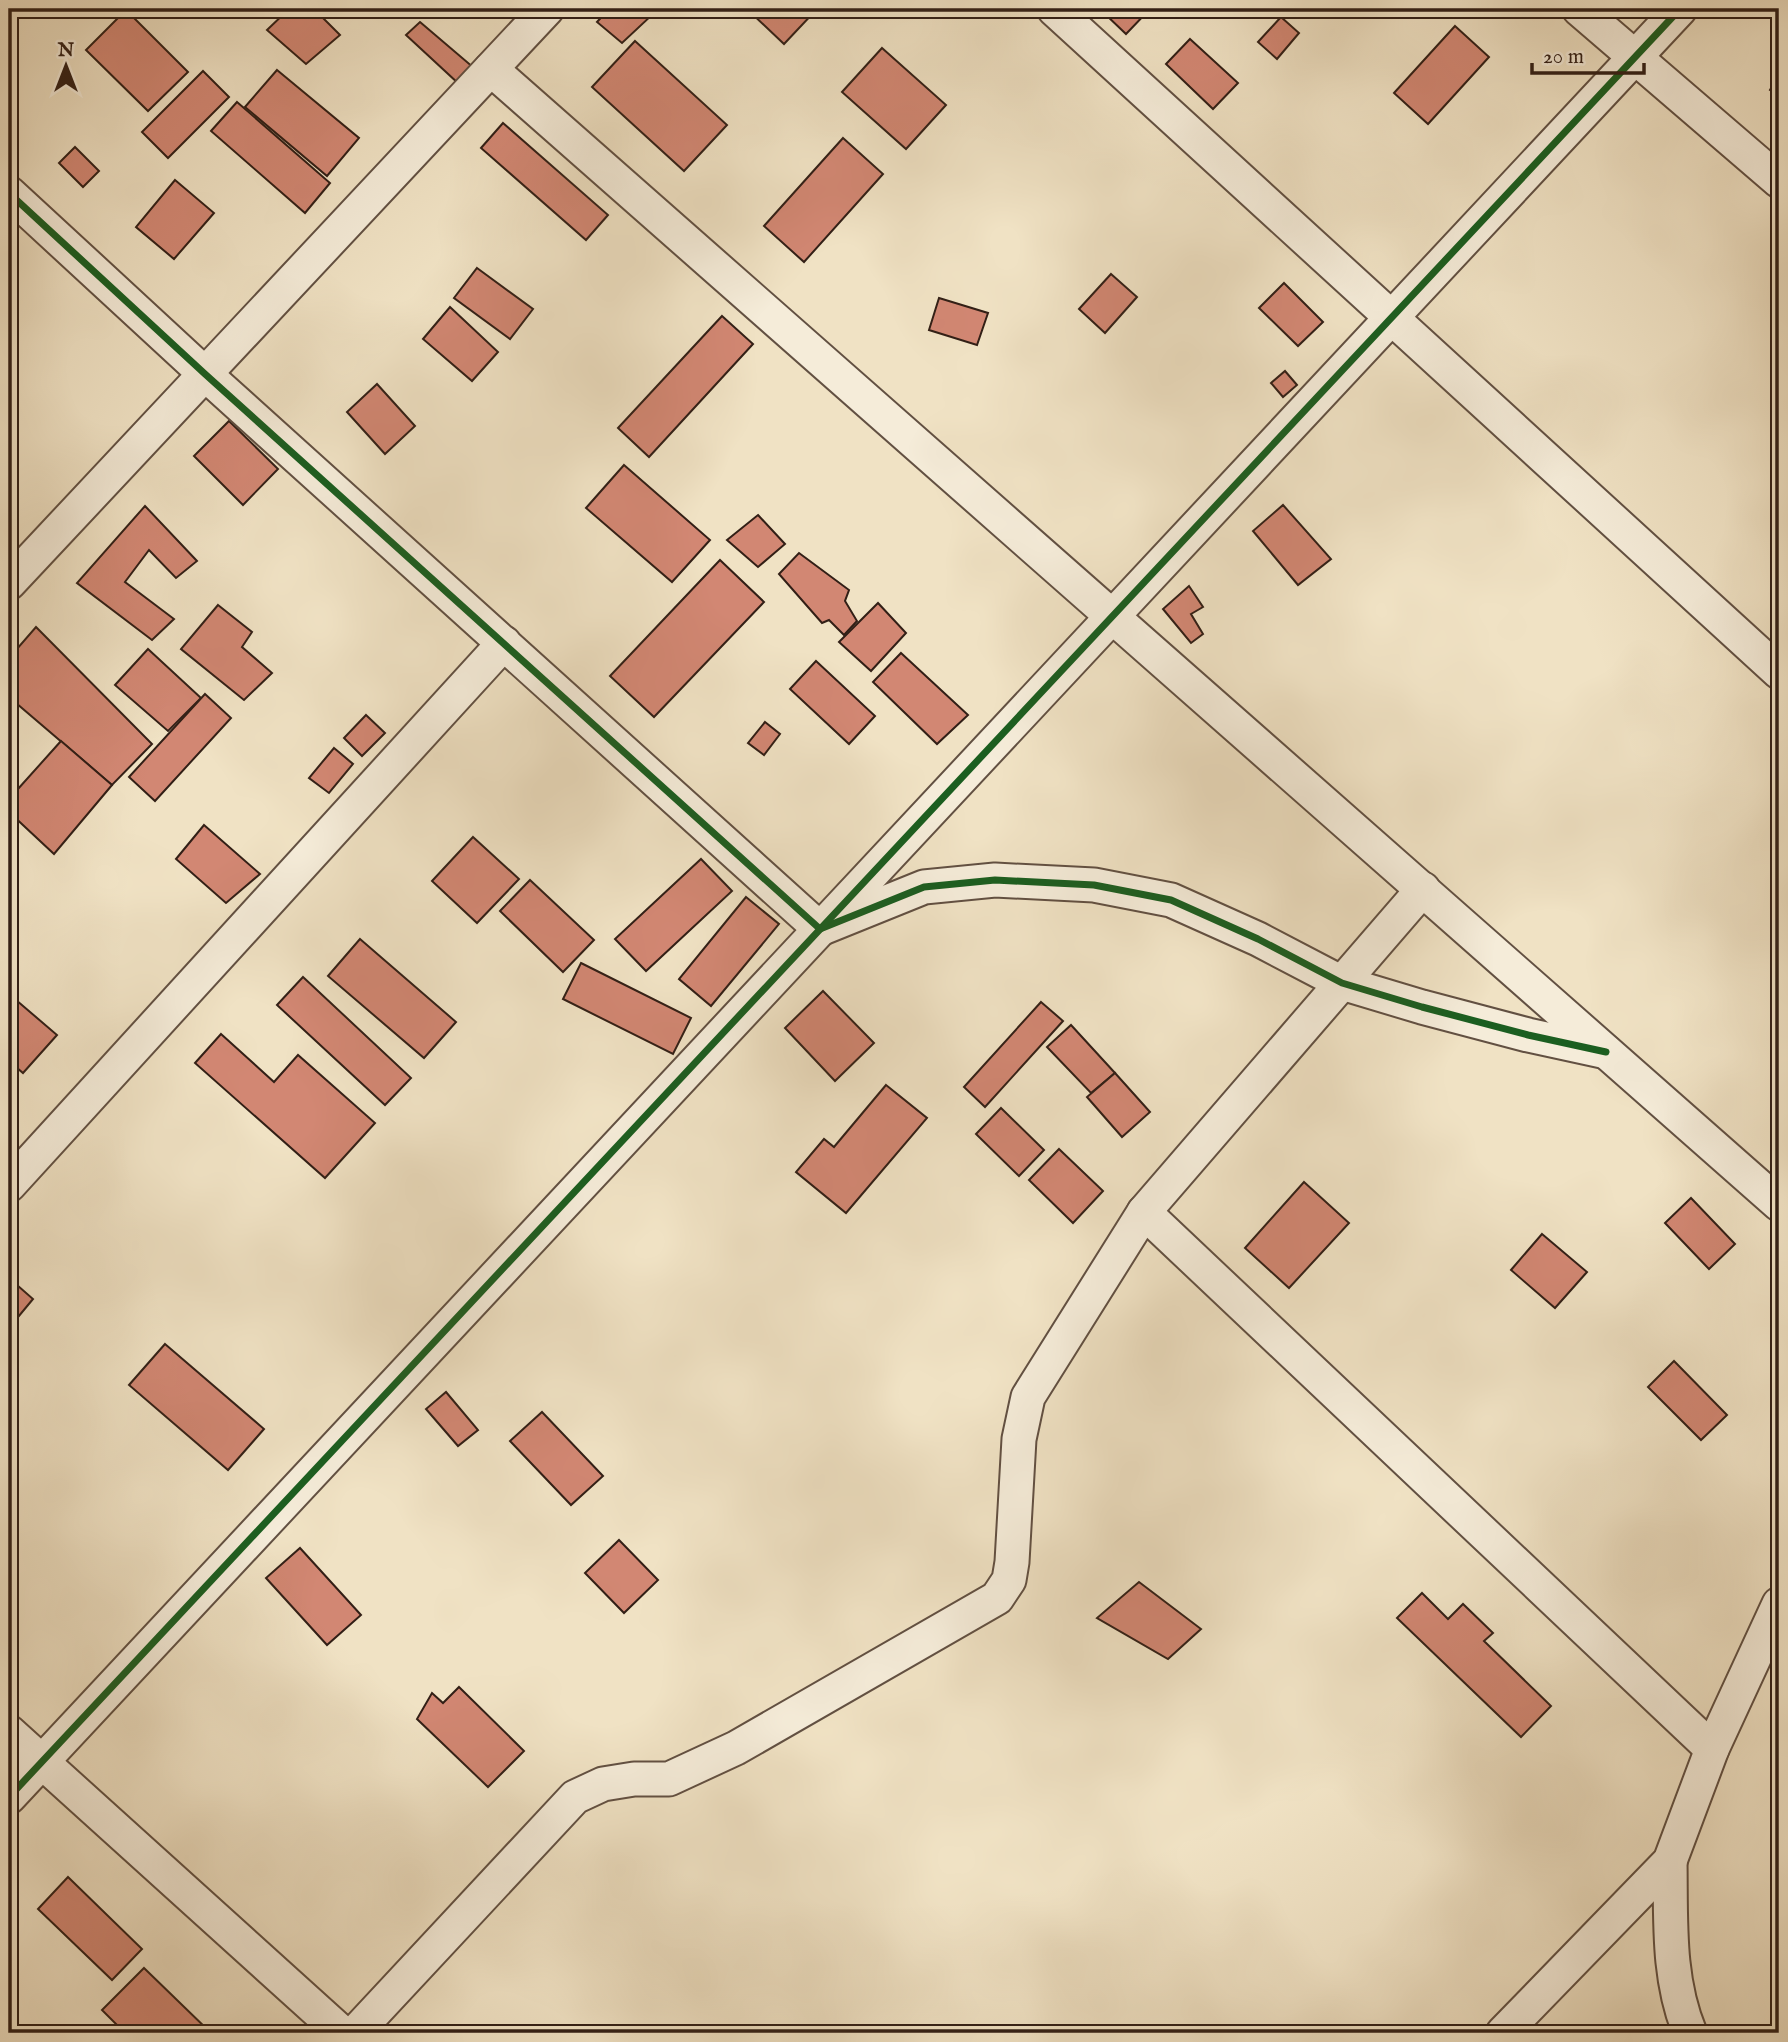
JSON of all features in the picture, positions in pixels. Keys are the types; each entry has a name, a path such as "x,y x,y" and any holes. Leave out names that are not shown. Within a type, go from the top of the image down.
{"street":[{"path":"9,583 547,9"},
{"path":"1054,9 1779,672"},
{"path":"1579,9 1779,181"},
{"path":"9,1797 1679,9"},
{"path":"491,69 1779,1203"},
{"path":"9,194 821,929"},
{"path":"9,1185 504,643"},
{"path":"821,929 924,887 995,880 1094,885 1171,900 1258,939 1342,983 1528,1035 1606,1052"},
{"path":"355,2033 575,1797 603,1784 634,1779 669,1779 736,1748 997,1598 1009,1580 1012,1562 1019,1438 1028,1397 1143,1212 1423,889"},
{"path":"1143,1212 1713,1749"},
{"path":"1690,2033 1680,2009 1671,1955 1670,1861 1713,1749 1779,1604"},
{"path":"9,1732 342,2033"},
{"path":"1503,2033 1670,1861"}],"building":[{"path":"289,9 314,9 340,35 306,64 267,30"},
{"path":"609,9 649,9 653,14 622,43 597,22"},
{"path":"749,9 817,9 784,44"},
{"path":"1108,9 1150,9 1126,34 1104,13"},
{"path":"126,10 188,72 148,111 86,50"},
{"path":"1281,17 1299,33 1277,59 1258,42"},
{"path":"420,22 474,68 459,84 406,35"},
{"path":"1455,26 1489,57 1428,124 1394,93"},
{"path":"1190,39 1238,83 1213,109 1166,64"},
{"path":"635,41 727,125 684,171 592,87"},
{"path":"882,48 946,105 906,149 842,92"},
{"path":"277,70 359,138 327,176 245,107"},
{"path":"203,71 229,97 168,158 142,132"},
{"path":"9,78 17,85 9,93"},
{"path":"1777,78 1779,81 1779,96 1770,90"},
{"path":"237,102 330,183 305,213 211,131"},
{"path":"503,123 608,215 586,240 481,148"},
{"path":"843,138 883,174 804,262 764,226"},
{"path":"75,147 99,171 83,187 59,163"},
{"path":"175,180 214,213 174,259 136,227"},
{"path":"477,268 533,309 510,339 454,298"},
{"path":"1111,274 1137,297 1105,333 1079,309"},
{"path":"1284,283 1323,322 1298,346 1259,308"},
{"path":"939,298 988,313 977,345 929,330"},
{"path":"450,307 498,352 472,381 423,339"},
{"path":"722,316 753,344 649,457 618,428"},
{"path":"1285,371 1297,385 1283,397 1271,383"},
{"path":"377,384 415,426 385,454 347,412"},
{"path":"229,421 278,469 243,505 194,456"},
{"path":"624,465 710,540 672,582 586,508"},
{"path":"1283,505 1331,559 1298,585 1253,531"},
{"path":"145,506 197,561 176,578 149,550 125,582 174,619 152,640 77,583"},
{"path":"758,515 785,544 758,567 727,540"},
{"path":"799,553 849,590 845,601 857,621 844,635 829,620 822,623 779,574"},
{"path":"720,560 764,602 654,717 610,676"},
{"path":"1189,586 1203,607 1191,614 1203,634 1191,643 1163,609"},
{"path":"878,603 906,633 871,671 839,642"},
{"path":"218,605 252,632 242,647 272,673 244,700 181,649"},
{"path":"36,627 152,744 112,785 9,697 9,658"},
{"path":"148,649 201,698 168,731 115,685"},
{"path":"901,653 968,715 937,744 873,682"},
{"path":"816,661 875,716 849,744 790,689"},
{"path":"205,694 231,718 155,801 129,777"},
{"path":"366,715 385,733 362,756 344,738"},
{"path":"765,722 780,734 764,755 748,743"},
{"path":"61,741 112,785 54,854 9,812 9,799"},
{"path":"334,748 353,764 329,793 309,778"},
{"path":"204,825 260,874 226,903 176,859"},
{"path":"473,837 519,879 477,923 432,881"},
{"path":"701,859 732,891 646,971 615,939"},
{"path":"530,880 594,940 563,972 500,911"},
{"path":"746,897 779,924 711,1006 679,979"},
{"path":"360,939 456,1022 424,1058 328,976"},
{"path":"581,963 691,1018 673,1054 563,999"},
{"path":"303,977 411,1078 385,1105 277,1005"},
{"path":"823,991 874,1043 835,1081 785,1028"},
{"path":"9,994 57,1035 23,1073 9,1061"},
{"path":"1041,1002 1063,1021 985,1107 964,1087"},
{"path":"1071,1025 1115,1073 1091,1093 1047,1047"},
{"path":"221,1034 274,1082 298,1055 375,1123 325,1178 195,1063"},
{"path":"1115,1073 1150,1112 1122,1137 1087,1097"},
{"path":"886,1085 927,1118 846,1213 796,1172 824,1139 834,1147"},
{"path":"1001,1108 1044,1150 1019,1176 976,1134"},
{"path":"1059,1149 1103,1191 1073,1223 1029,1180"},
{"path":"1304,1182 1349,1223 1289,1288 1245,1248"},
{"path":"1691,1198 1735,1244 1709,1269 1665,1223"},
{"path":"1542,1234 1587,1272 1555,1308 1511,1270"},
{"path":"9,1278 33,1299 9,1328"},
{"path":"165,1344 264,1429 228,1470 129,1385"},
{"path":"1674,1361 1727,1415 1701,1440 1648,1387"},
{"path":"446,1392 478,1430 458,1446 426,1409"},
{"path":"542,1412 603,1476 571,1505 510,1441"},
{"path":"619,1540 658,1580 624,1613 585,1573"},
{"path":"300,1548 361,1615 327,1645 266,1578"},
{"path":"1139,1582 1201,1629 1168,1659 1097,1618"},
{"path":"1422,1593 1448,1619 1463,1604 1493,1633 1484,1641 1551,1706 1521,1737 1397,1618"},
{"path":"459,1687 524,1751 488,1787 417,1719 432,1693 443,1703"},
{"path":"68,1877 142,1949 112,1980 38,1909"},
{"path":"144,1968 211,2033 125,2033 102,2010"}],"cycle path":[{"path":"9,1797 1680,9"},
{"path":"9,193 205,374 820,929 924,887 995,880 1094,885 1171,900 1258,939 1342,983 1528,1035 1606,1052"}]}
